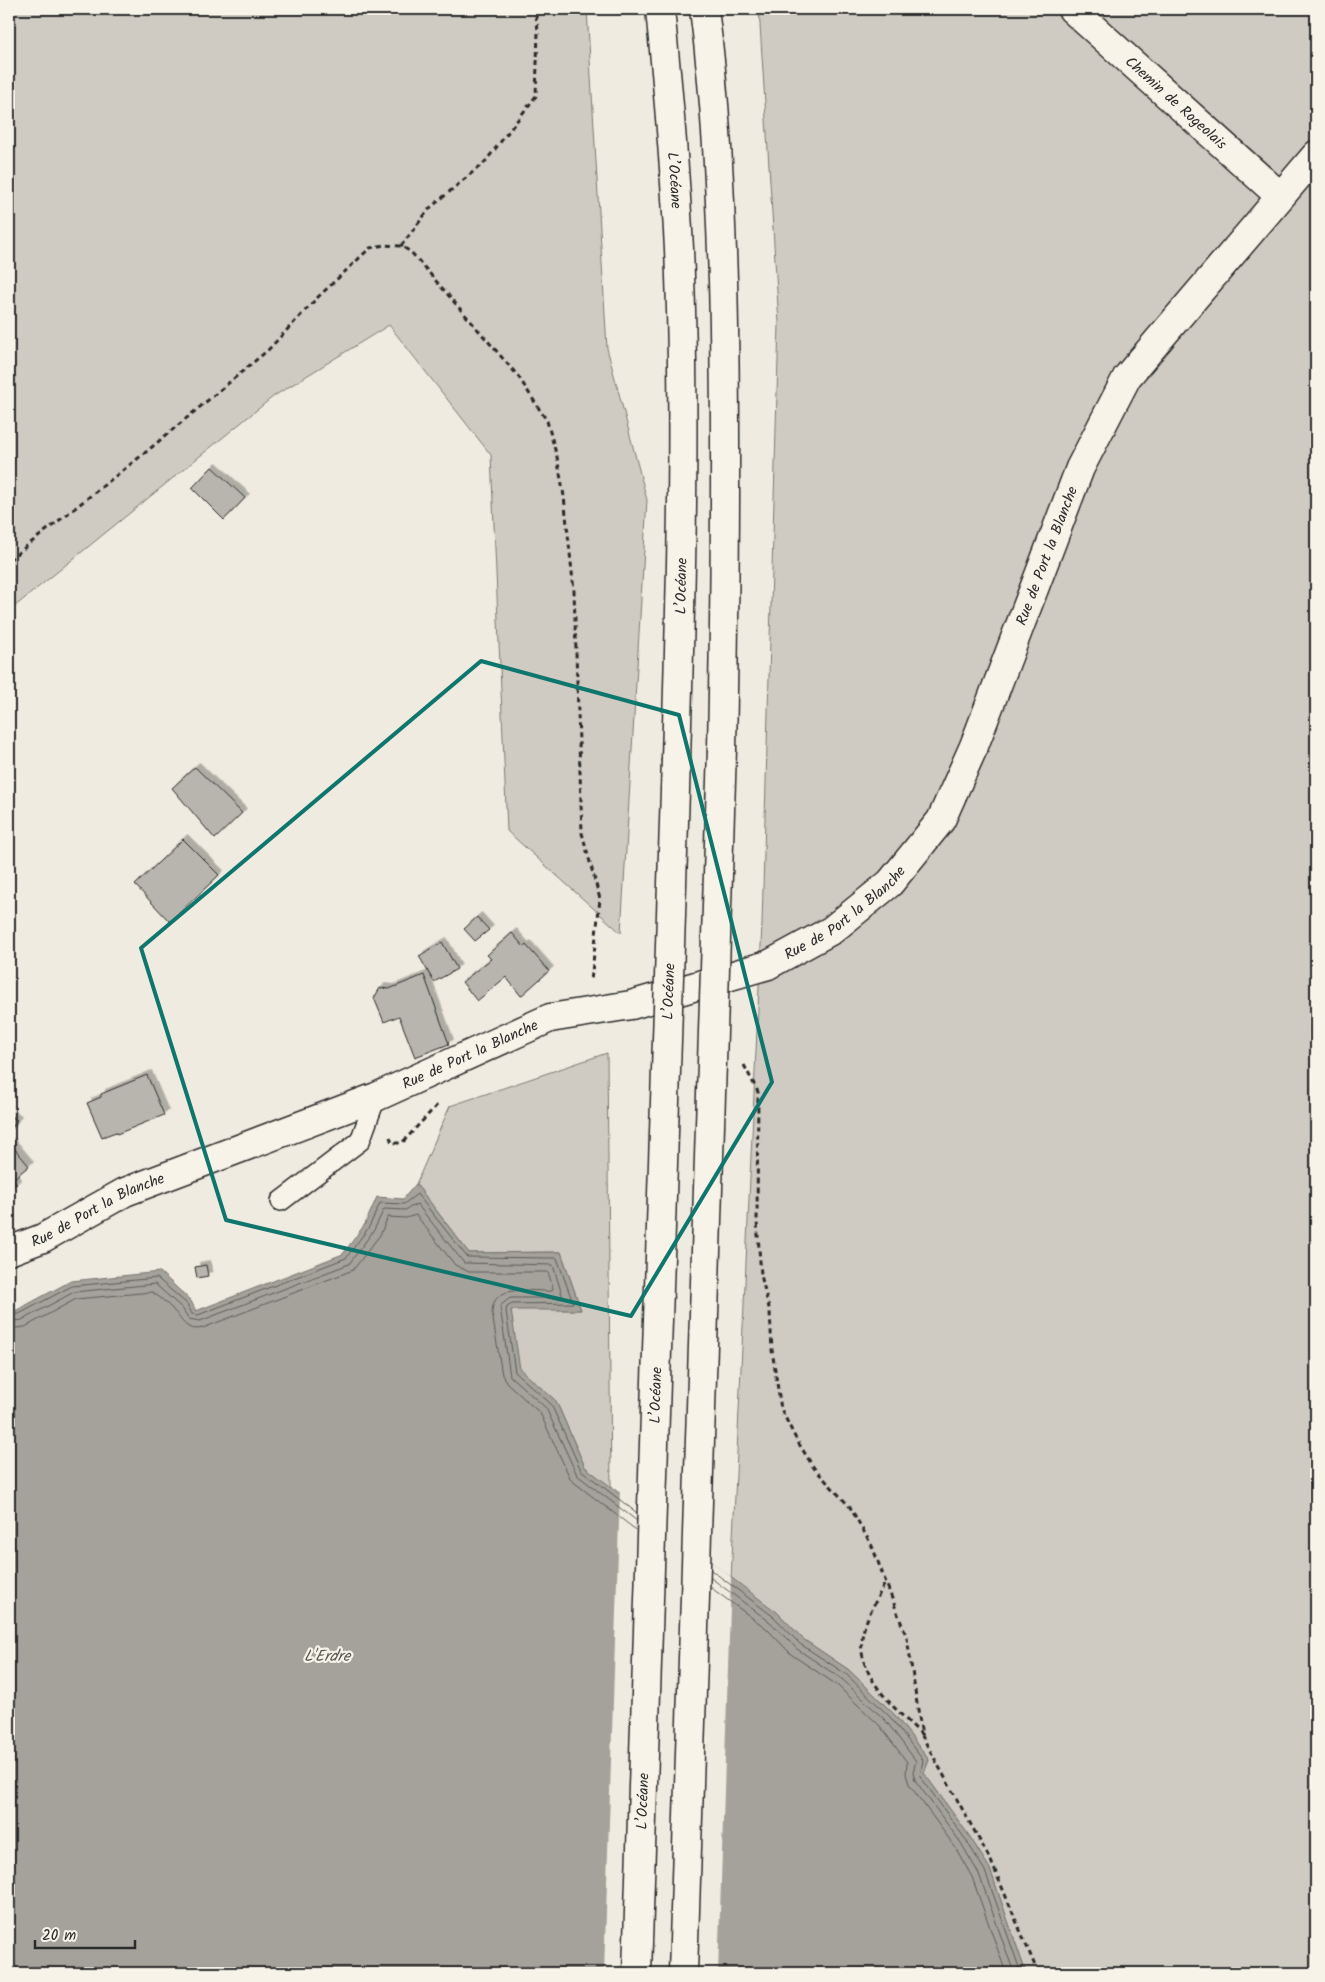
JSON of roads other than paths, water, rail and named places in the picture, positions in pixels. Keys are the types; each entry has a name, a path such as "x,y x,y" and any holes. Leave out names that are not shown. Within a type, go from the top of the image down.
{"main road":[{"name":"L’Océane","path":"637,1973 676,759 683,467 681,324 672,136 660,9"},
{"path":"683,1973 722,749 726,534 721,216 714,104 704,9"},
{"name":"Chemin de Rogeolais","path":"1072,9 1280,196"},
{"name":"Rue de Port la Blanche","path":"9,1251 44,1238 125,1192 376,1097 550,1018 631,1005 768,965 832,930 890,883 941,820 974,746 1080,468 1127,377 1316,156"}],"lane":[{"path":"281,1202 360,1142 376,1097"}],"water":[{"name":"L'Erdre","path":"416,1184 469,1253 561,1252 581,1310 511,1310 520,1369 556,1401 585,1467 778,1613 803,1639 849,1670 894,1714 929,1760 924,1773 970,1837 990,1869 1026,1973 9,1973 9,1311 17,1310 71,1281 160,1272 191,1301 196,1311 343,1254 365,1224 377,1197 403,1199"}]}
